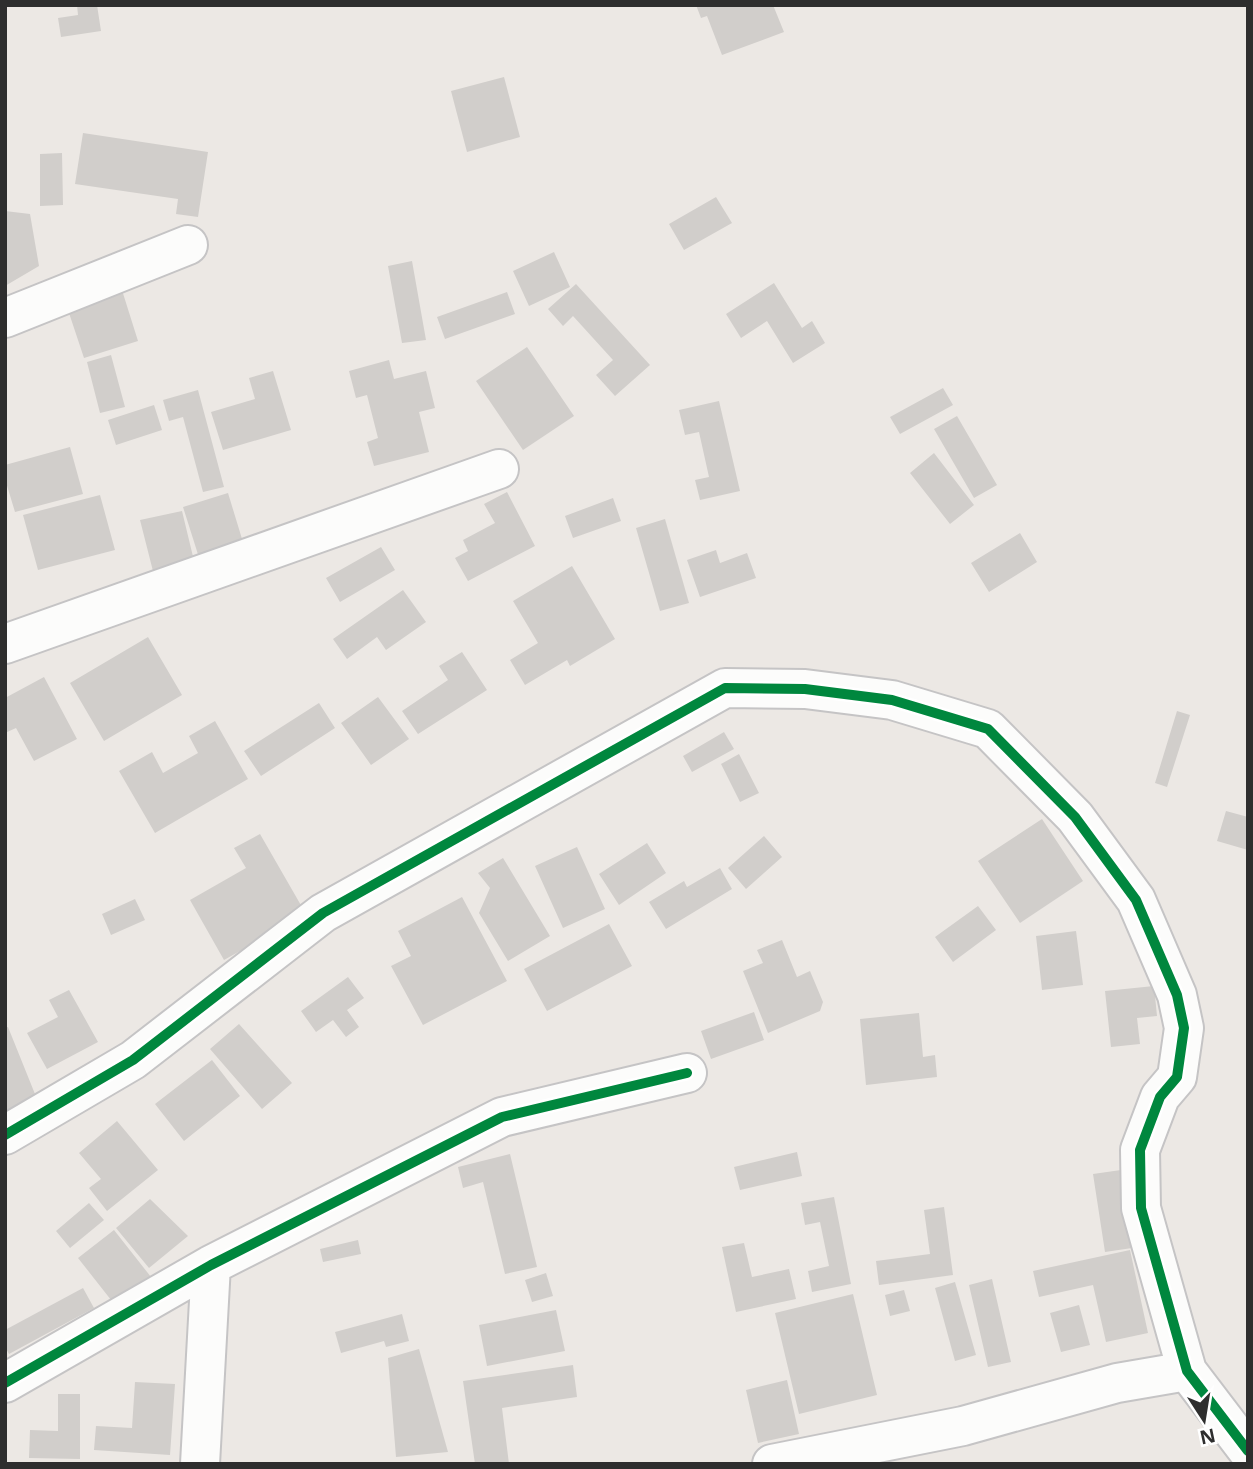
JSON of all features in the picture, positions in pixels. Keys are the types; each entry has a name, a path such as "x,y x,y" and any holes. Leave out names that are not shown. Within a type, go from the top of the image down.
{"street":[{"path":"5,317 188,245"},
{"path":"5,644 499,469"},
{"path":"5,1135 133,1060 323,913 724,688 805,690 892,700 988,729 1075,817 1136,900 1177,995 1184,1028 1177,1077 1160,1097 1140,1150 1141,1208 1187,1371 1248,1451"},
{"path":"5,1383 211,1265 502,1117 687,1073"},
{"path":"200,1464 211,1265"},
{"path":"772,1464 963,1426 1117,1383 1187,1371"}],"building":[{"path":"77,5 97,5 101,31 61,37 58,18 78,15"},
{"path":"696,5 773,5 784,32 722,55 707,16 701,18"},
{"path":"504,77 520,137 467,152 451,91"},
{"path":"83,133 208,152 198,217 176,214 178,199 75,184"},
{"path":"62,153 63,205 40,206 40,154"},
{"path":"716,197 732,223 684,250 669,224"},
{"path":"5,211 30,214 39,266 5,286"},
{"path":"554,252 570,287 529,306 513,271"},
{"path":"412,261 426,340 402,343 388,266"},
{"path":"774,283 802,328 812,321 825,343 793,363 767,321 741,338 726,314"},
{"path":"576,284 650,365 615,396 596,375 613,360 573,316 563,326 548,309"},
{"path":"121,287 138,341 84,358 66,304"},
{"path":"507,292 515,314 445,339 437,317"},
{"path":"527,347 574,416 523,450 476,381"},
{"path":"111,355 125,407 100,413 87,362"},
{"path":"389,360 394,379 426,371 435,408 419,412 429,452 374,466 367,442 378,438 367,395 356,398 349,371"},
{"path":"273,371 291,430 223,450 211,412 255,399 249,378"},
{"path":"943,388 953,405 900,434 890,417"},
{"path":"198,390 224,487 203,492 183,417 169,421 163,400"},
{"path":"719,401 740,491 700,500 695,480 709,477 699,432 685,435 679,410"},
{"path":"154,405 162,430 116,445 108,420"},
{"path":"957,416 997,485 974,498 934,429"},
{"path":"70,447 83,494 15,512 5,479 5,465"},
{"path":"934,453 974,505 950,524 910,473"},
{"path":"507,492 535,546 468,581 455,558 468,551 463,540 495,523 484,504"},
{"path":"228,493 246,552 202,567 183,507"},
{"path":"100,495 115,550 38,570 23,515"},
{"path":"613,498 621,521 573,538 565,516"},
{"path":"182,511 196,569 155,579 140,520"},
{"path":"665,519 689,603 660,611 636,528"},
{"path":"1020,533 1037,562 989,592 971,563"},
{"path":"381,547 395,570 340,602 326,578"},
{"path":"716,550 720,563 747,553 756,578 700,597 687,560"},
{"path":"572,566 615,639 570,666 567,660 525,685 510,660 538,643 513,601"},
{"path":"403,590 426,622 386,650 377,637 347,659 333,639"},
{"path":"148,637 182,695 104,741 70,683"},
{"path":"462,652 487,690 418,734 402,711 448,680 439,666"},
{"path":"44,677 77,739 34,761 16,728 5,733 5,698"},
{"path":"378,697 409,739 371,765 341,723"},
{"path":"319,703 335,728 261,776 244,751"},
{"path":"1177,711 1190,715 1167,787 1155,783"},
{"path":"215,721 248,779 155,833 119,771 152,752 163,773 198,753 189,736"},
{"path":"724,732 734,749 692,772 683,756"},
{"path":"739,754 759,793 740,802 721,764"},
{"path":"1226,811 1248,817 1248,850 1217,841"},
{"path":"1042,819 1083,881 1020,923 978,861"},
{"path":"260,834 306,914 224,960 190,900 246,868 234,848"},
{"path":"764,836 782,857 746,889 728,868"},
{"path":"647,843 666,873 619,905 599,874"},
{"path":"577,847 605,909 563,928 535,866"},
{"path":"503,858 550,936 508,961 479,913 490,888 478,873"},
{"path":"720,868 732,889 666,929 649,902 684,881 687,887"},
{"path":"462,897 507,981 423,1025 391,966 411,956 398,931"},
{"path":"135,899 145,920 111,935 102,914"},
{"path":"978,906 996,930 953,962 935,937"},
{"path":"609,924 632,966 547,1011 524,969"},
{"path":"1076,931 1083,985 1042,990 1036,936"},
{"path":"782,940 797,977 810,971 823,1002 820,1011 768,1033 743,971 763,963 757,950"},
{"path":"348,977 364,998 347,1010 359,1027 346,1037 333,1020 316,1032 301,1011"},
{"path":"1154,986 1157,1016 1137,1018 1140,1044 1111,1047 1105,991"},
{"path":"69,990 98,1042 47,1069 27,1033 58,1017 49,1000"},
{"path":"754,1012 764,1040 711,1059 701,1031"},
{"path":"919,1013 923,1057 935,1055 937,1077 866,1085 860,1019"},
{"path":"239,1024 292,1083 262,1109 210,1049"},
{"path":"8,1027 39,1104 5,1113 5,1028"},
{"path":"212,1060 240,1096 184,1141 155,1104"},
{"path":"117,1121 158,1170 107,1211 89,1188 101,1179 79,1153"},
{"path":"797,1152 802,1176 740,1190 734,1167"},
{"path":"510,1154 537,1267 505,1274 483,1182 463,1188 458,1167"},
{"path":"1121,1170 1132,1248 1105,1252 1093,1174"},
{"path":"834,1197 851,1284 812,1292 808,1271 829,1266 820,1222 805,1225 801,1203"},
{"path":"150,1199 188,1236 149,1268 116,1228"},
{"path":"89,1203 104,1220 70,1248 56,1231"},
{"path":"944,1207 953,1275 879,1285 876,1261 930,1254 924,1210"},
{"path":"114,1230 151,1277 115,1305 78,1258"},
{"path":"358,1240 361,1254 323,1262 320,1249"},
{"path":"744,1243 752,1277 789,1269 796,1299 736,1312 722,1247"},
{"path":"1130,1250 1148,1333 1106,1342 1093,1285 1039,1297 1033,1271"},
{"path":"546,1273 553,1296 532,1302 525,1280"},
{"path":"992,1279 1011,1362 988,1367 969,1285"},
{"path":"955,1282 976,1355 955,1361 935,1288"},
{"path":"83,1288 94,1308 9,1354 5,1347 5,1330"},
{"path":"904,1290 910,1311 890,1316 885,1295"},
{"path":"853,1294 877,1395 799,1414 775,1313"},
{"path":"1079,1305 1090,1345 1061,1352 1050,1313"},
{"path":"556,1310 565,1351 487,1366 479,1325"},
{"path":"402,1314 409,1341 386,1347 384,1341 341,1353 335,1332"},
{"path":"419,1349 448,1452 396,1457 388,1358"},
{"path":"573,1365 577,1397 502,1408 509,1464 475,1464 463,1381"},
{"path":"787,1380 799,1434 758,1443 746,1390"},
{"path":"135,1382 175,1384 170,1455 94,1450 96,1426 132,1428"},
{"path":"58,1394 80,1394 80,1459 29,1458 30,1430 58,1431"}],"cycle path":[{"path":"5,1135 133,1060 323,913 725,688 805,689 892,700 988,729 1075,817 1136,900 1177,995 1184,1028 1177,1077 1160,1097 1140,1150 1141,1208 1187,1371 1248,1451"},
{"path":"5,1383 211,1265 502,1117 687,1073"}]}
